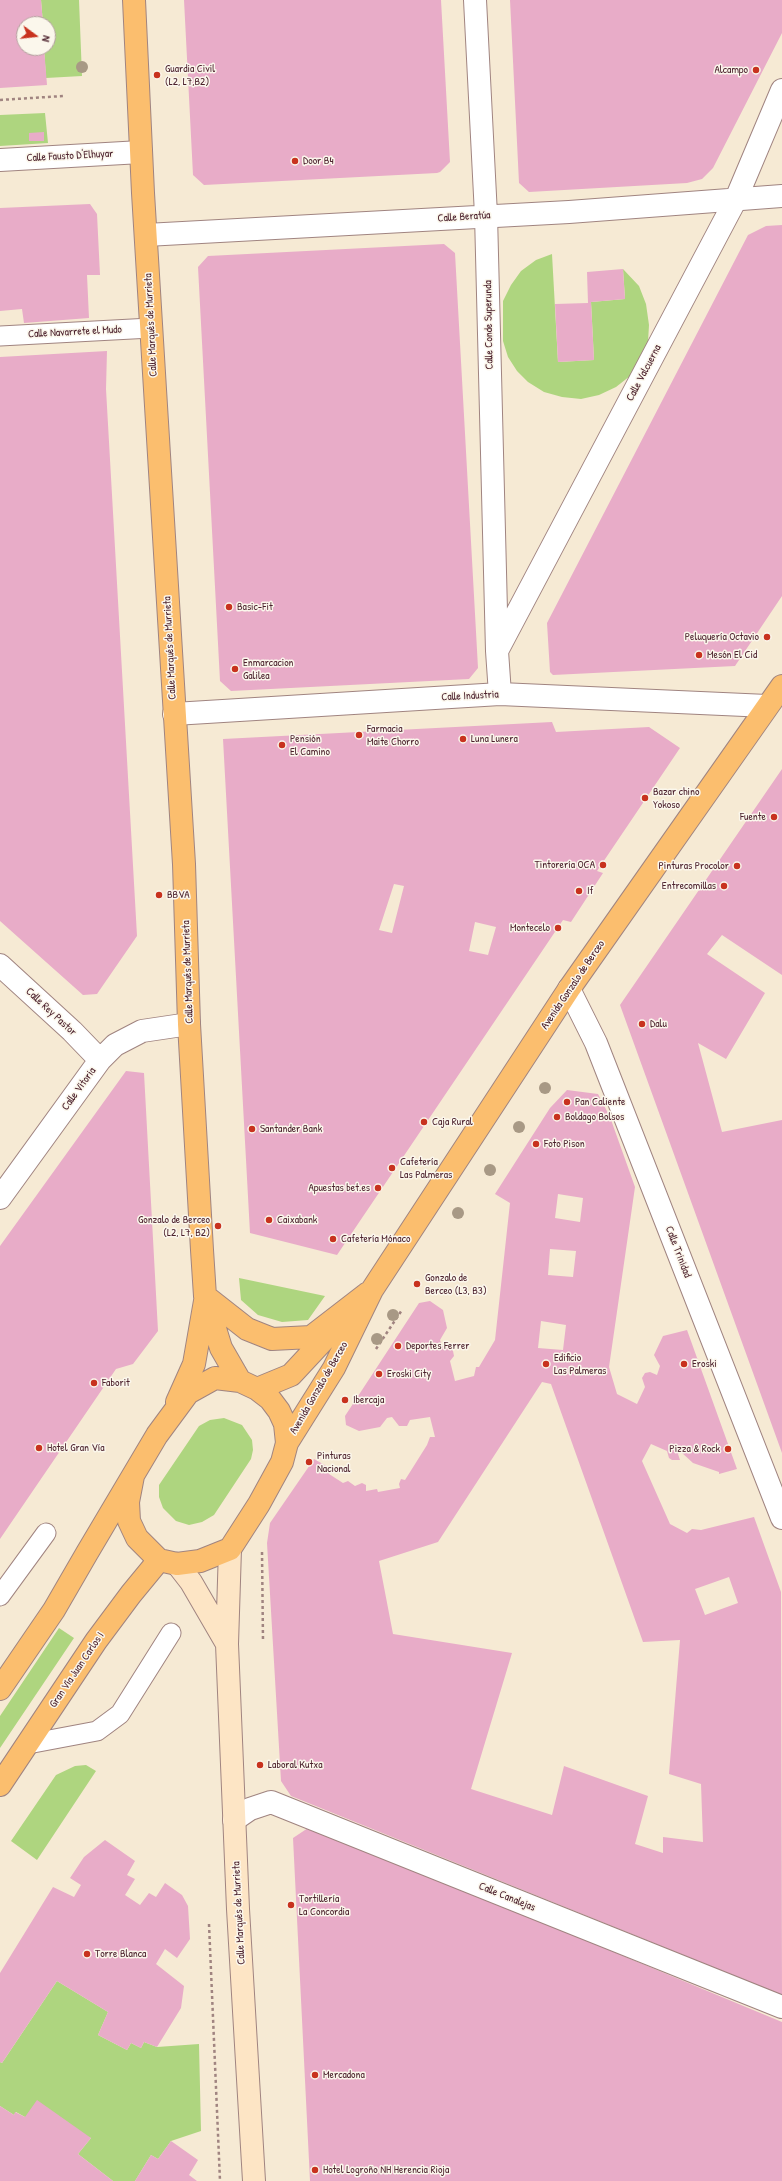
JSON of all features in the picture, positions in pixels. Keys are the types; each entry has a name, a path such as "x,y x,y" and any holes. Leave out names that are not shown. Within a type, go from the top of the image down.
{"main road":[{"name":"Calle Marqués de Murrieta","path":"134,0 151,328 184,874 189,1024 206,1296 221,1348 249,1385"},
{"name":"Avenida Gonzalo de Berceo","path":"287,1443 334,1368 372,1290 569,989 782,686"},
{"name":"Avenida Gonzalo de Berceo","path":"206,1296 247,1329 272,1339 311,1337 372,1290"},
{"name":"Avenida Gonzalo de Berceo","path":"249,1385 291,1375 372,1290"},
{"name":"Calle Marqués de Murrieta","path":"171,1416 194,1364 206,1296"},
{"path":"0,1689 54,1610 133,1476 171,1416 188,1393 215,1378 249,1385 270,1399 279,1410 285,1424 287,1443 282,1462 259,1504 230,1549 200,1561 168,1562 137,1538 129,1521 128,1502 133,1476"},
{"name":"Calle Marqués de Murrieta","path":"230,1549 227,1644 234,1820 254,2181"},
{"name":"Calle Marqués de Murrieta","path":"168,1562 191,1582 227,1644"},
{"name":"Gran Vía Juan Carlos I","path":"0,1785 96,1641 131,1594 168,1562"}],"street":[{"name":"Calle Conde Superunda","path":"475,0 486,215 497,651 500,694"},
{"name":"Calle Valcuerna","path":"497,651 736,198 782,90"},
{"name":"Calle Fausto D'Elhuyar","path":"0,160 141,152"},
{"name":"Calle Beratúa","path":"146,234 486,215 569,212 736,198 782,196"},
{"name":"Calle Industria","path":"174,714 500,694 767,706"},
{"name":"Calle Rey Pastor","path":"0,965 72,1031 100,1060"},
{"name":"Calle Trinidad","path":"569,989 596,1043 782,1518"},
{"name":"Calle Vitoria","path":"0,1198 100,1060 115,1045 142,1031 189,1024"},
{"name":"Calle Canalejas","path":"234,1820 250,1809 271,1802 782,2007"}],"lane":[{"name":"Calle Navarrete el Mudo","path":"0,336 151,328"},
{"path":"0,1596 46,1533"},
{"path":"28,1744 97,1731 120,1714 171,1633"}],"path":[{"path":"0,100 63,96"}],"green space":[{"path":"41,0 79,0 82,76 46,78 45,56 56,56 56,16 42,16"},
{"path":"45,113 48,143 0,146 0,115"},
{"path":"552,254 558,362 594,360 591,302 625,299 623,269 639,286 646,304 649,325 648,342 641,359 630,376 616,387 599,395 581,399 562,397 544,392 528,382 517,371 508,357 503,341 503,301 511,285 521,271 536,260"},
{"path":"239,1278 325,1296 308,1320 282,1322 258,1315 241,1300"},
{"path":"224,1418 242,1425 252,1440 253,1450 251,1459 214,1515 202,1522 189,1525 176,1521 163,1508 159,1497 159,1485 199,1426 210,1420"},
{"path":"59,1628 74,1638 0,1748 0,1716"},
{"path":"86,1765 96,1771 37,1860 11,1841 56,1775 75,1766"},
{"path":"57,1981 108,2012 98,2035 127,2050 131,2043 141,2048 144,2042 157,2047 199,2044 201,2131 171,2141 158,2159 151,2155 135,2181 113,2181 78,2154 91,2138 25,2117 16,2112 14,2115 0,2106 0,2062 2,2063"}],"building":[{"path":"0,0 41,0 42,16 16,16 16,56 45,56 47,85 0,88"},
{"path":"184,0 441,0 450,162 437,173 204,185 193,175"},
{"path":"510,0 782,0 782,33 713,168 702,179 687,183 529,192 519,183"},
{"path":"44,132 44,141 29,141 29,133"},
{"path":"90,204 97,214 100,275 87,275 89,318 24,323 22,309 0,311 0,208"},
{"path":"782,225 782,596 735,666 553,675 550,672 547,623 748,235 766,226"},
{"path":"444,244 455,253 478,668 469,679 231,691 220,681 198,267 208,256"},
{"path":"623,269 625,299 591,302 594,360 558,362 555,304 588,303 587,272"},
{"path":"107,351 106,389 137,936 97,994 83,995 0,921 0,357"},
{"path":"552,722 556,732 649,727 680,748 597,871 603,873 571,922 563,920 337,1255 250,1233 223,739","holes":["394,884 404,886 392,933 379,930","475,922 496,927 488,955 469,951"]},
{"path":"782,769 782,975 722,935 707,954 765,993 726,1059 698,1043 722,1132 782,1120 782,1453 620,1005"},
{"path":"126,1071 144,1073 158,1331 133,1364 116,1369 0,1539 0,1246"},
{"path":"567,1090 598,1094 610,1117 635,1187 609,1367 617,1394 637,1404 645,1387 642,1378 645,1373 650,1372 657,1375 660,1366 654,1355 663,1336 687,1330 737,1469 719,1474 719,1472 693,1463 681,1452 678,1454 680,1460 672,1460 669,1458 667,1451 651,1444 642,1461 670,1524 687,1533 692,1529 701,1530 754,1517 781,1592 782,1995 291,1796 281,1781 267,1543 270,1523 314,1459 330,1468 329,1474 343,1483 348,1481 355,1486 362,1483 366,1485 366,1491 377,1489 378,1492 400,1488 399,1484 401,1479 405,1480 427,1445 430,1437 435,1437 430,1417 410,1420 407,1426 399,1426 392,1417 387,1418 380,1427 359,1431 346,1425 345,1416 419,1303 430,1301 443,1310 447,1328 440,1340 442,1346 449,1347 453,1351 454,1356 450,1361 455,1381 474,1376 476,1367 479,1367 495,1340 510,1203 495,1194 550,1108","holes":["558,1194 583,1198 580,1222 555,1218","550,1249 576,1251 573,1277 548,1275","541,1321 566,1325 563,1350 538,1348","542,1382 551,1384 643,1642 680,1640 669,1774 701,1784 703,1842 663,1837 663,1853 635,1844 648,1796 564,1766 552,1815 471,1789 512,1653 393,1634 379,1561 438,1542","729,1577 738,1603 705,1615 695,1589"]},
{"path":"311,1826 782,2022 782,2181 310,2181 293,1838"},
{"name":"Torre Blanca","path":"105,1840 135,1861 127,1875 135,1879 125,1895 140,1905 149,1893 156,1897 165,1883 182,1895 188,1906 190,1939 177,1958 165,1949 156,1964 184,1986 181,2008 157,2047 144,2042 141,2048 131,2043 127,2050 98,2035 108,2012 57,1981 2,2063 0,2062 0,1973 53,1887 74,1897 81,1885 70,1878 84,1857"},
{"path":"37,2100 91,2138 78,2154 113,2181 0,2181 0,2106 14,2115 15,2112 25,2117"},
{"path":"171,2141 198,2160 189,2175 197,2181 135,2181 151,2155 158,2159"}],"place":[{"name":"Alcampo","path":"756,70"},
{"name":"Guardia Civil (L2, L7,B2)","path":"157,75"},
{"name":"Door B4","path":"295,161"},
{"name":"Basic-Fit","path":"229,607"},
{"name":"Peluquería Octavio","path":"767,637"},
{"name":"Mesón El Cid","path":"699,655"},
{"name":"Enmarcacion Galilea","path":"235,669"},
{"name":"Farmacia Maite Chorro","path":"359,735"},
{"name":"Luna Lunera","path":"463,739"},
{"name":"Pensión El Camino","path":"282,745"},
{"name":"Bazar chino Yokoso","path":"645,798"},
{"name":"Fuente","path":"774,817"},
{"name":"Tintorería OCA","path":"603,865"},
{"name":"Pinturas Procolor","path":"737,866"},
{"name":"Entrecomillas","path":"724,886"},
{"name":"If","path":"579,891"},
{"name":"BBVA","path":"159,895"},
{"name":"Montecelo","path":"558,928"},
{"name":"Dalu","path":"642,1024"},
{"name":"Pan Caliente","path":"567,1102"},
{"name":"Boldago Bolsos","path":"557,1117"},
{"name":"Caja Rural","path":"424,1122"},
{"name":"Santander Bank","path":"252,1129"},
{"name":"Foto Pison","path":"536,1144"},
{"name":"Cafetería Las Palmeras","path":"392,1168"},
{"name":"Apuestas bet.es","path":"378,1188"},
{"name":"Caixabank","path":"269,1220"},
{"name":"Gonzalo de Berceo (L2, L7, B2)","path":"218,1226"},
{"name":"Cafetería Mónaco","path":"333,1239"},
{"name":"Gonzalo de Berceo (L3, B3)","path":"417,1284"},
{"name":"Deportes Ferrer","path":"398,1346"},
{"name":"Edificio Las Palmeras","path":"546,1364"},
{"name":"Eroski","path":"684,1364"},
{"name":"Eroski City","path":"379,1374"},
{"name":"Faborit","path":"94,1383"},
{"name":"Ibercaja","path":"345,1400"},
{"name":"Hotel Gran Vía","path":"39,1448"},
{"name":"Pizza & Rock","path":"728,1449"},
{"name":"Pinturas Nacional","path":"309,1462"},
{"name":"Laboral Kutxa","path":"260,1765"},
{"name":"Tortillería La Concordia","path":"291,1905"},
{"name":"Torre Blanca","path":"87,1954"},
{"name":"Mercadona","path":"315,2075"},
{"name":"Hotel Logroño NH Herencia Rioja","path":"315,2170"}]}
